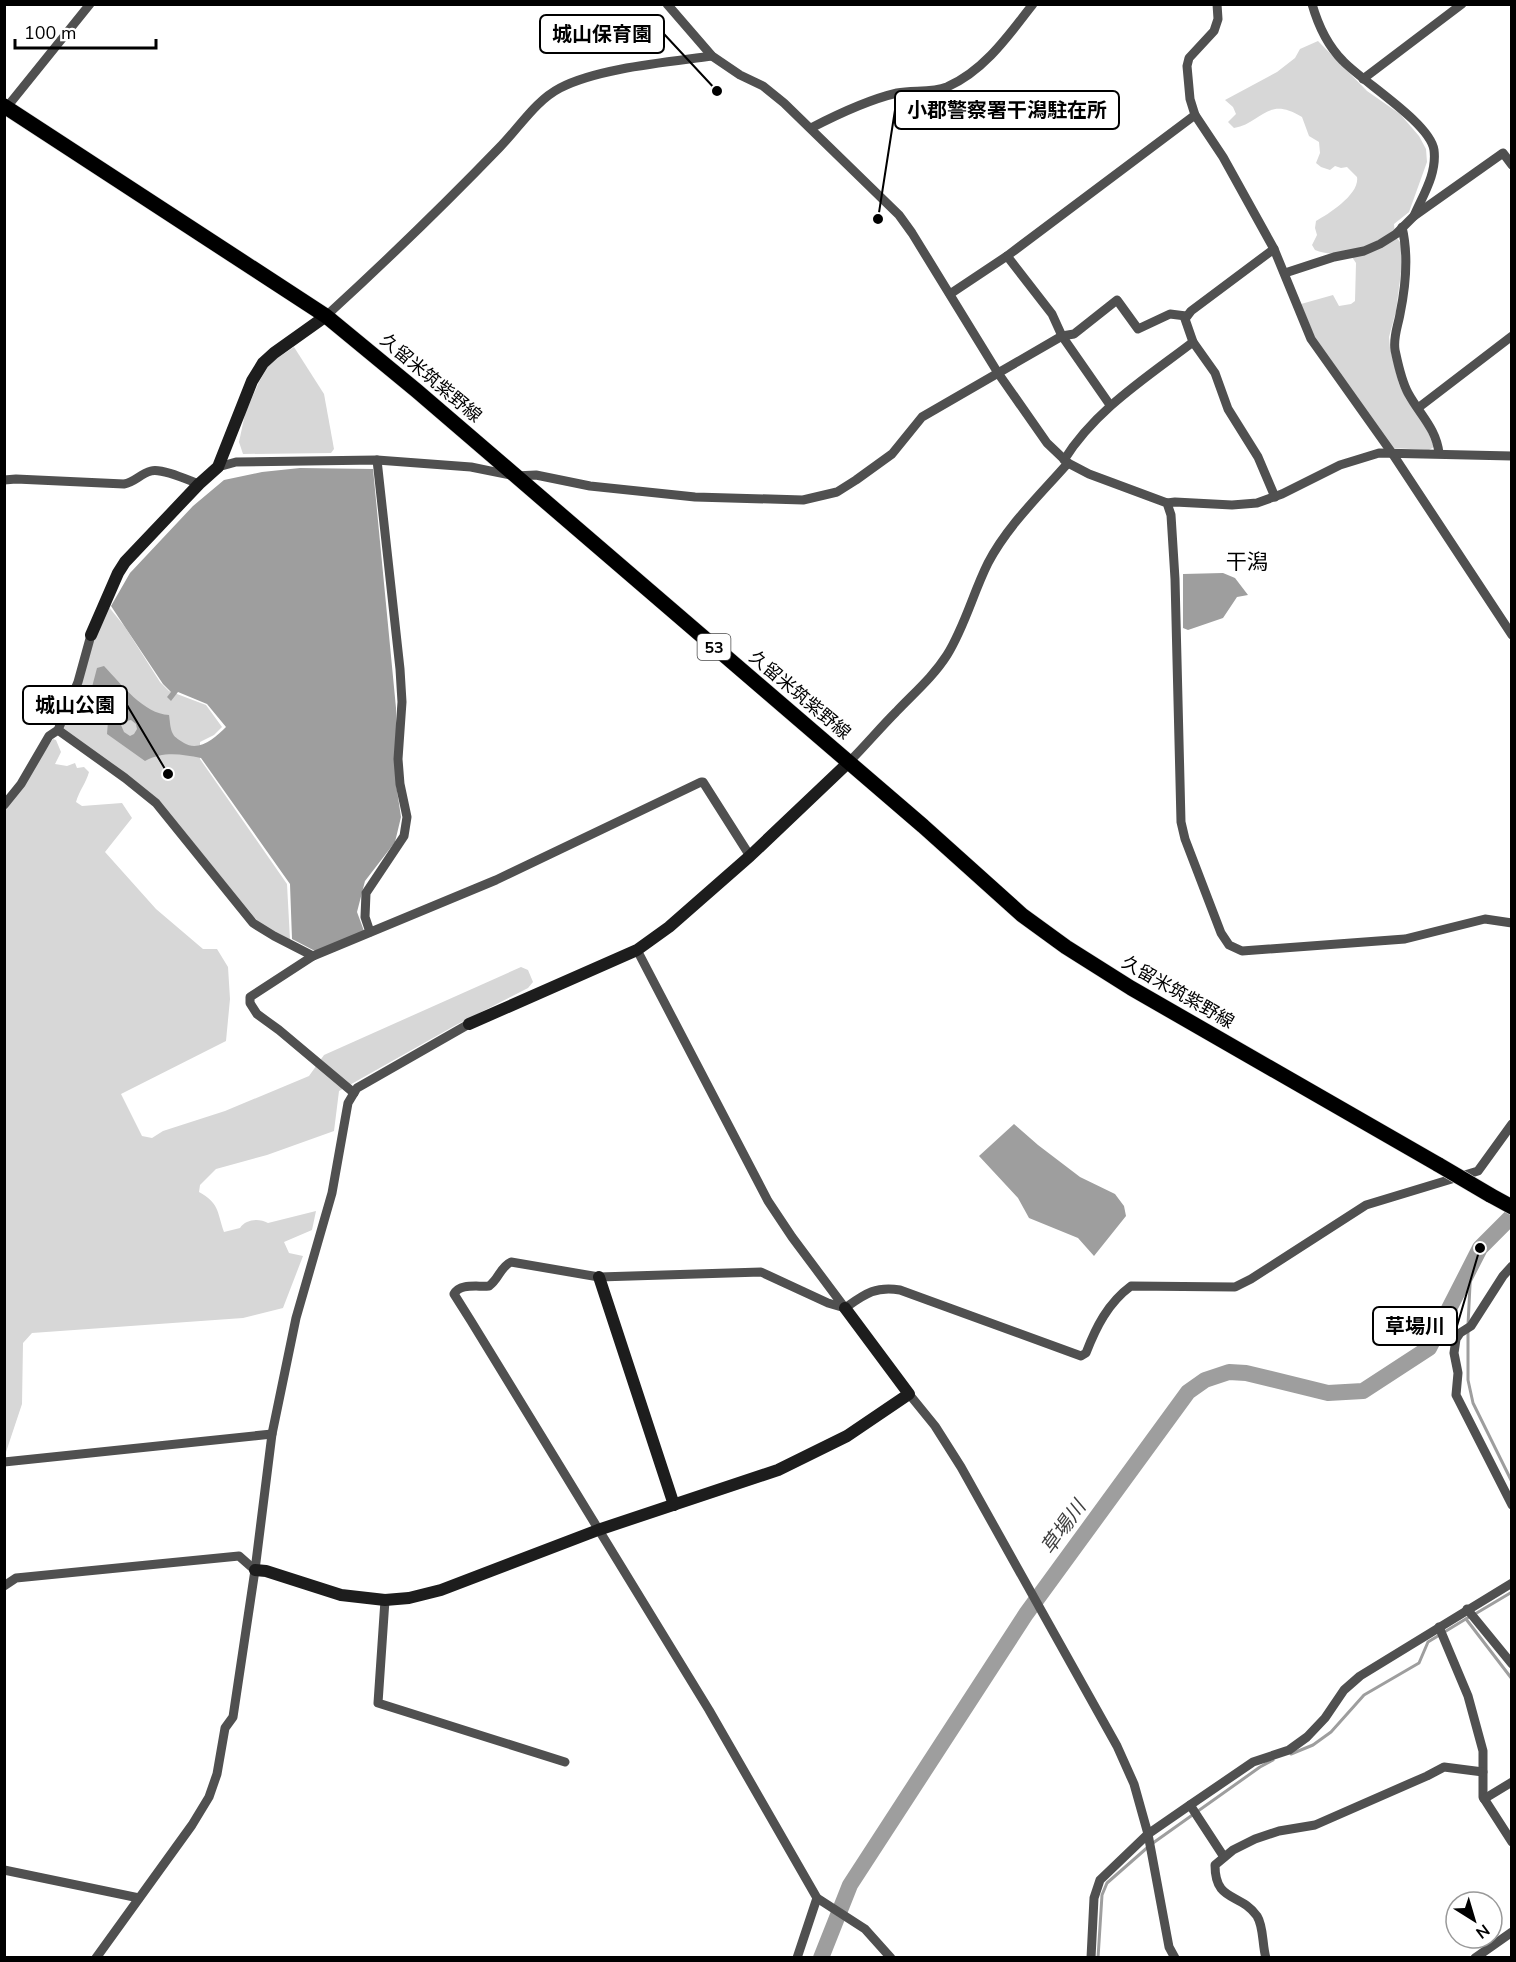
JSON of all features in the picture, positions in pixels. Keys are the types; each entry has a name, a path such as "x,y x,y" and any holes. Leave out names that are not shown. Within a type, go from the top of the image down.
{"main road":[{"name":"久留米筑紫野線","path":"6,106 326,316 417,391 849,762 1022,915 1066,947 1131,988 1500,1200"}],"street":[{"path":"6,106 90,4"},
{"path":"667,4 712,56 740,75 763,86 784,103 898,214 998,373 1047,443 1066,462 1089,474 1167,503 1240,504 1257,503 1275,497 1340,465 1379,453 1512,456"},
{"path":"811,128 874,100 897,93 944,88 959,81 993,54 1033,4"},
{"path":"1217,4 1218,19 1214,31 1189,58 1187,66 1190,99 1196,115 1223,157 1274,249 1311,339 1392,453 1512,635"},
{"path":"1312,4 1317,22 1340,58 1363,79 1387,96 1431,141 1434,156 1429,187 1414,216"},
{"path":"1363,79 1462,4"},
{"path":"218,467 256,372 274,353 326,316 386,261 500,148 539,104 560,88 604,74 712,56"},
{"path":"950,294 1007,256 1196,115"},
{"path":"1285,273 1334,257 1364,251 1380,244 1414,216 1503,153 1512,165"},
{"path":"1402,227 1406,244 1407,266 1401,313 1394,337 1395,347 1403,383 1435,433 1439,453"},
{"path":"4,805 21,784 49,736 58,730 78,682 91,635 118,573 125,562 218,467 236,462 377,460 471,466 515,476 536,476 590,486 695,497 804,500 822,497 837,492 892,454 922,417 1062,336 1074,334 1117,300 1138,328 1170,314 1186,316 1274,249"},
{"path":"1007,256 1052,314 1062,336 1110,405"},
{"path":"1186,316 1193,342 1215,373 1228,409 1258,458 1275,497"},
{"path":"1418,408 1512,336"},
{"path":"96,1958 192,1825 209,1797 217,1774 225,1728 233,1717 272,1434 296,1318 332,1193 348,1103 354,1093 374,1078 469,1024 637,950 689,912 849,762 896,711 923,687 956,639 988,563 1015,523 1066,462 1076,440 1110,405 1193,342"},
{"path":"370,932 365,917 366,893 404,836 407,817 398,759 402,702 400,669 377,460"},
{"path":"4,480 124,484 133,483 151,471 160,471 199,484"},
{"path":"1167,503 1171,515 1175,579 1181,822 1185,839 1221,933 1229,945 1242,951 1370,943 1405,939 1485,919 1512,922"},
{"path":"58,730 125,778 156,804 253,923 313,956"},
{"path":"354,1093 279,1030 256,1014 250,1003 250,997 313,956 496,880 700,782 703,782 750,856"},
{"path":"637,950 768,1201 792,1237 934,1426 956,1459 1117,1746 1134,1784 1148,1834 1169,1947 1175,1958"},
{"path":"891,1958 865,1929 817,1898 709,1710 454,1294 455,1291 460,1287 489,1286 503,1267 511,1262 599,1277 761,1272 844,1308 871,1291 884,1287 900,1290 1080,1356 1086,1353 1097,1324 1123,1292 1131,1286 1235,1287 1365,1205 1478,1171 1512,1124"},
{"path":"1512,1266 1471,1326 1460,1333 1456,1339 1454,1353 1458,1373 1456,1395 1512,1505"},
{"path":"599,1277 674,1505"},
{"path":"4,1586 16,1578 240,1556 255,1570 266,1571 341,1595 385,1600 409,1598 441,1590 598,1530 778,1470 847,1436 909,1394"},
{"path":"4,1462 272,1434"},
{"path":"1091,1958 1094,1898 1100,1880 1148,1834 1253,1762 1289,1750 1307,1737 1325,1718 1344,1690 1360,1676 1512,1582"},
{"path":"385,1600 378,1703 565,1762"},
{"path":"1467,1609 1512,1664"},
{"path":"1439,1627 1468,1696 1483,1751 1482,1791 1484,1799 1512,1842"},
{"path":"1266,1958 1259,1919 1250,1907 1227,1896 1219,1885 1215,1865 1224,1857 1255,1839 1279,1831 1315,1825 1444,1767 1483,1772"},
{"path":"1484,1799 1512,1782"},
{"path":"1190,1805 1224,1857"},
{"path":"4,1870 139,1898"},
{"path":"797,1958 817,1898"},
{"path":"1475,1958 1512,1932"}],"shaded area":[{"path":"1318,41 1367,91 1400,114 1419,136 1426,149 1427,162 1409,212 1394,224 1395,236 1401,243 1402,264 1396,311 1389,337 1399,384 1406,399 1425,425 1434,447 1429,450 1393,448 1315,338 1301,304 1333,295 1339,306 1355,301 1356,263 1352,257 1320,252 1312,245 1317,235 1316,221 1349,197 1357,183 1357,177 1347,167 1335,166 1330,170 1316,163 1320,153 1319,142 1309,136 1302,117 1290,111 1272,109 1234,128 1228,122 1236,114 1233,107 1225,100 1277,72 1295,58 1300,49"},
{"path":"294,347 324,394 334,449 331,453 243,454 239,442 245,414 259,382 270,363"},
{"path":"300,468 373,469 396,708 396,784 401,817 395,842 365,881 357,912 364,931 315,951 292,939 290,884 201,758 165,755 145,761 107,734 109,708 92,687 97,668 104,666 142,704 169,715 171,730 176,738 190,745 201,745 226,727 207,704 178,692 171,701 167,697 171,692 163,684 111,606 130,573 193,506 224,480 262,472","holes":["131,720 136,724 137,729 130,736 124,732 121,725"]},
{"path":"1223,573 1235,578 1248,595 1237,597 1223,618 1188,630 1183,628 1183,574"},
{"path":"108,606 125,627 160,682 169,691 206,705 222,727 214,735 200,742 200,759 287,884 290,940 260,924 168,812 63,729 79,693 93,642"},
{"path":"53,739 56,740 61,752 55,764 67,766 75,763 77,768 84,767 89,772 76,802 82,806 122,803 132,818 105,852 156,909 203,949 217,949 228,967 230,999 226,1041 121,1094 142,1136 152,1138 163,1131 225,1111 309,1076 324,1055 521,967 528,970 533,982 528,988 456,1025 339,1091 334,1131 267,1155 216,1169 200,1185 199,1192 214,1204 224,1232 240,1228 253,1220 268,1223 316,1211 312,1230 284,1242 289,1253 303,1256 283,1308 243,1318 32,1333 23,1343 22,1404 5,1455 5,810"},
{"path":"1014,1124 1080,1177 1115,1194 1124,1206 1126,1216 1094,1256 1078,1238 1029,1218 1018,1198 979,1156"}],"waterway":[{"name":"草場川","path":"821,1958 850,1885 1026,1614 1188,1392 1205,1380 1229,1372 1246,1373 1328,1393 1363,1391 1429,1348 1480,1248 1512,1216"},
{"path":"1468,1325 1471,1265"},
{"path":"1468,1332 1468,1380 1473,1403 1512,1482"},
{"path":"1475,1614 1512,1592"},
{"path":"1291,1754 1313,1745 1331,1732 1364,1695 1419,1663 1428,1642 1469,1617"},
{"path":"1466,1619 1512,1679"},
{"path":"1153,1843 1273,1760"},
{"path":"1098,1958 1102,1895 1107,1883 1148,1847"}],"place":[{"name":"城山保育園","path":"717,91"},
{"name":"小郡警察署干潟駐在所","path":"878,219"},
{"name":"城山公園","path":"168,774"},
{"name":"草場川","path":"1480,1248"}],"district":[{"name":"干潟","path":"1247,562"}]}
